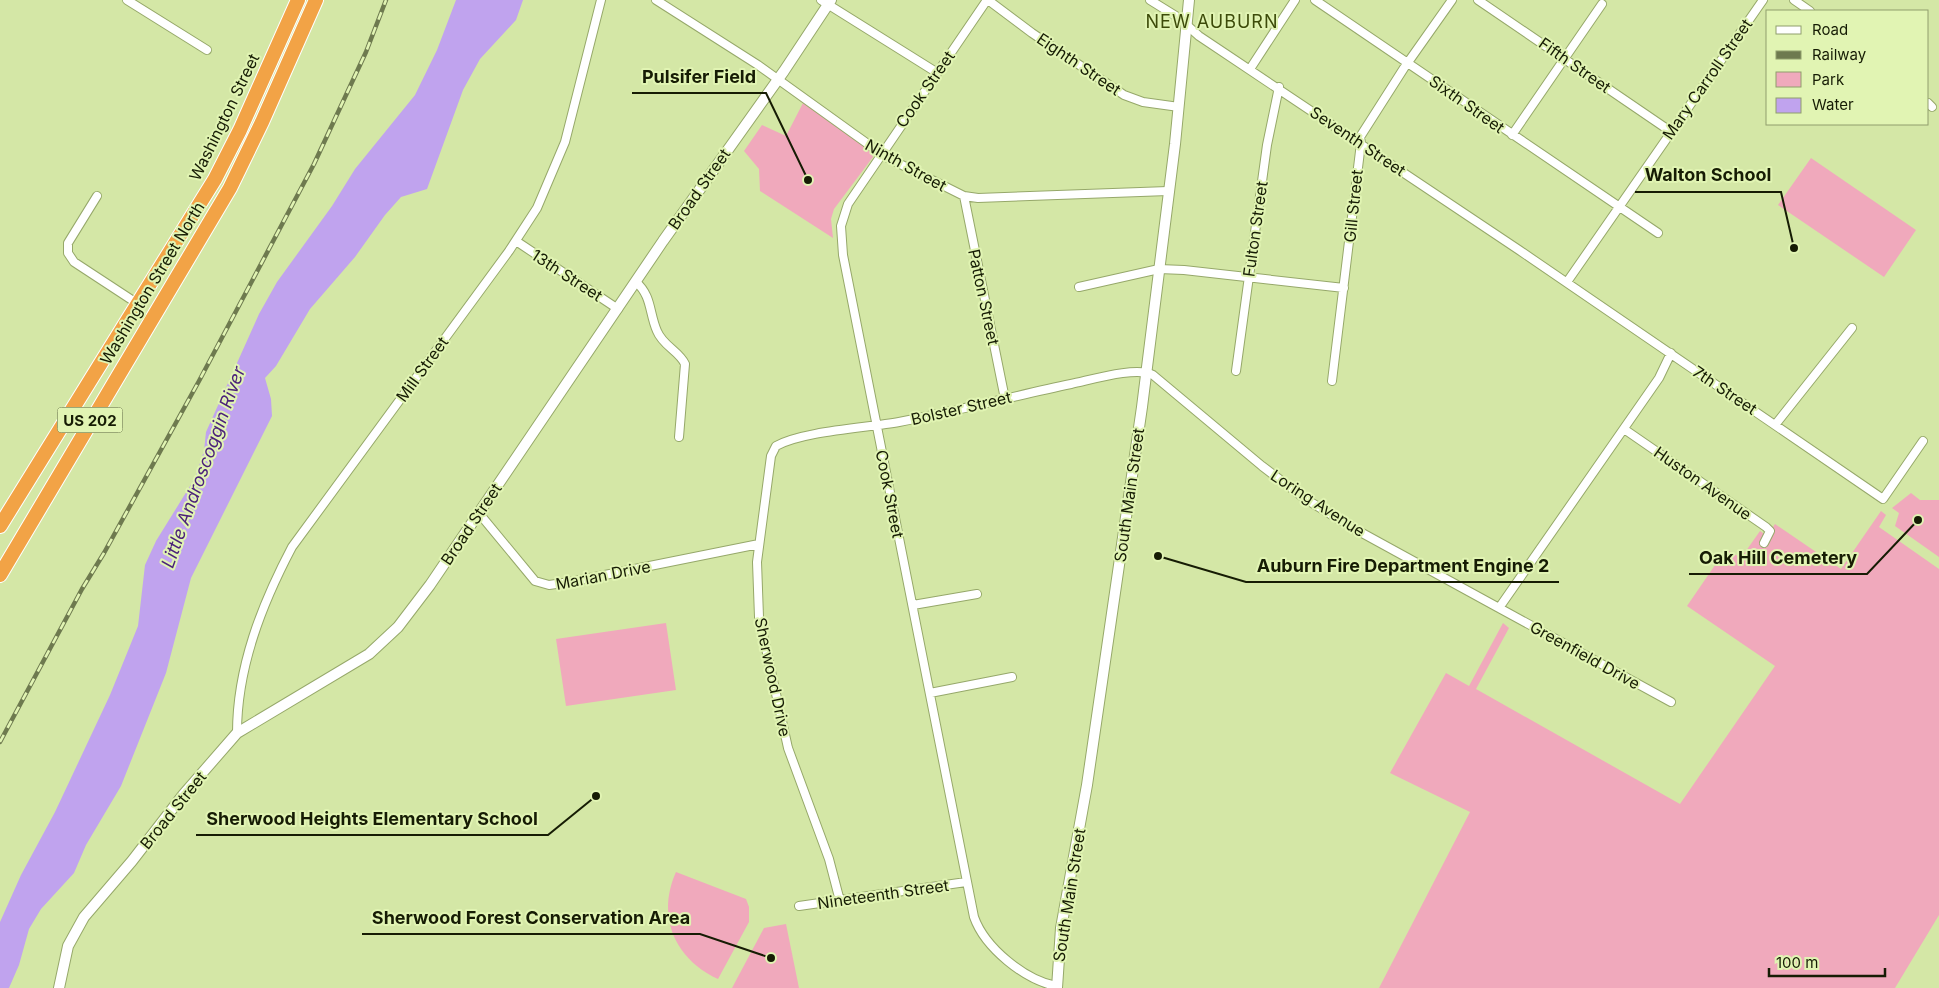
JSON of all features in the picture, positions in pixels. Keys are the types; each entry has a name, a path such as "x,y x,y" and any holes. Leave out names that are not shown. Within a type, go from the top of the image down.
{"highway":[{"name":"Washington Street","path":"0,526 188,224 230,151 298,0"},
{"name":"Washington Street North","path":"0,575 230,188 256,136 316,0"}],"street":[{"path":"128,0 208,50"},
{"name":"Mill Street","path":"237,732 238,700 250,647 271,589 292,547 516,241 548,186 565,142 601,0"},
{"name":"Ninth Street","path":"656,0 778,79 881,153 964,196 978,198 1168,191"},
{"name":"Cook Street","path":"987,0 936,72 848,204 841,226 846,272 974,917 984,938 1002,956 1041,985 1056,987"},
{"name":"Eighth Street","path":"987,0 1124,95 1142,102 1179,107"},
{"name":"Seventh Street","path":"1150,0 1199,36 1567,282"},
{"name":"South Main Street","path":"1056,987 1062,928 1088,785 1147,372 1179,107 1189,0"},
{"path":"1250,69 1295,0"},
{"name":"Sixth Street","path":"1315,0 1658,233"},
{"name":"Gill Street","path":"1332,381 1361,143 1360,137 1364,128 1452,0"},
{"name":"Fifth Street","path":"1478,0 1566,58 1670,131"},
{"name":"Mary Carroll Street","path":"1567,282 1670,131 1763,0"},
{"path":"1794,0 1809,10"},
{"path":"827,1 936,72"},
{"name":"Broad Street","path":"59,988 68,946 84,918 132,861 183,795 237,732 369,654 390,636 430,586 478,512 778,79 827,1"},
{"path":"1512,135 1602,4"},
{"name":"Fulton Street","path":"1236,371 1267,146 1279,88"},
{"path":"97,196 68,243 68,254 74,262 138,304"},
{"name":"Patton Street","path":"964,196 1005,398"},
{"name":"13th Street","path":"516,241 618,309"},
{"path":"1079,287 1159,269 1184,270 1344,288"},
{"path":"636,282 648,296 653,321 661,339 682,358 685,364 679,437"},
{"name":"7th Street","path":"1567,282 1883,499 1923,441"},
{"path":"1775,424 1852,328"},
{"path":"1499,608 1659,378 1671,354"},
{"name":"Bolster Street","path":"776,446 805,438 877,426 1005,398 1127,374 1147,372"},
{"name":"Loring Avenue","path":"1147,372 1304,498 1353,528 1499,608"},
{"name":"Huston Avenue","path":"1624,429 1766,527 1770,531 1764,543"},
{"name":"Sherwood Drive","path":"776,446 771,456 759,544 757,600 766,651 788,748 829,859 840,901"},
{"name":"Marian Drive","path":"478,512 529,576 544,584 570,582 759,544"},
{"path":"913,605 977,594"},
{"name":"Greenfield Drive","path":"1499,608 1671,702"},
{"path":"930,693 1012,677"},
{"name":"Nineteenth Street","path":"799,906 966,882"}],"green space":[{"path":"803,103 871,150 873,157 834,209 831,219 833,238 760,191 759,169 744,151 762,125 786,136"},
{"path":"1811,158 1916,230 1884,277 1778,205"},
{"path":"1911,493 1920,500 1939,500 1939,557 1895,526 1899,513 1892,508"},
{"path":"1881,511 1886,515 1879,527 1939,569 1939,915 1895,988 1379,988 1470,812 1390,773 1446,673 1469,686 1503,623 1509,628 1476,689 1680,804 1775,666 1687,606 1726,549 1741,558 1760,531 1767,536 1775,524 1841,569"},
{"path":"666,623 676,690 566,706 556,639"},
{"path":"676,872 746,899 749,907 749,922 718,979 703,971 690,960 673,935 668,905 670,889"},
{"path":"786,924 799,988 732,988 764,928"}],"water":[{"name":"Little Androscoggin River","path":"456,0 523,0 516,20 480,59 463,90 427,189 401,197 385,215 355,257 310,309 276,366 265,378 271,399 272,416 191,578 166,673 121,786 86,845 74,873 41,909 29,929 19,965 9,988 0,988 0,922 21,875 55,812 110,695 138,626 145,565 156,541 195,478 204,451 206,432 259,314 277,282 332,206 355,169 415,95 437,50"}],"railway":[{"path":"0,742 82,589 104,553 199,381 314,164 366,52 386,0"}],"place":[{"name":"Pulsifer Field","path":"808,180"},
{"name":"Walton School","path":"1794,248"},
{"name":"Oak Hill Cemetery","path":"1918,520"},
{"name":"Auburn Fire Department Engine 2","path":"1158,556"},
{"name":"Sherwood Heights Elementary School","path":"596,796"},
{"name":"Sherwood Forest Conservation Area","path":"771,958"}],"district":[{"name":"NEW AUBURN","path":"1212,21"}]}
